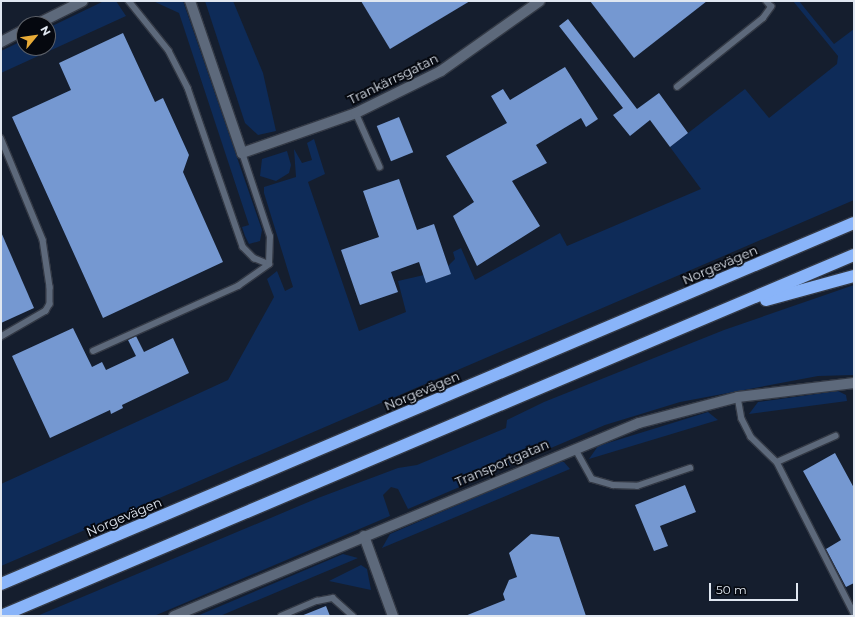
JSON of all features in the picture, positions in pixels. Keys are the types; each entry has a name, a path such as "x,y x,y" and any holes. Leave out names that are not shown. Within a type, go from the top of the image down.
{"highway":[{"name":"Norgevägen","path":"1,584 854,223"},
{"path":"1,616 854,255"},
{"path":"724,311 854,276"}],"street":[{"path":"53,16 83,1"},
{"path":"191,1 242,153"},
{"name":"Trankärrsgatan","path":"242,153 356,113 441,71 540,1"},
{"path":"1,42 16,34"},
{"name":"Transportgatan","path":"174,616 574,447 653,419 738,397 854,383"},
{"path":"364,536 392,616"}],"lane":[{"path":"128,1 169,51 188,88 243,247 254,258 269,264"},
{"path":"677,87 762,18 771,7 766,1"},
{"path":"356,113 380,167"},
{"path":"1,138 43,240 50,293 46,312 1,337"},
{"path":"242,153 270,237 269,264"},
{"path":"93,351 238,286 269,264"},
{"path":"738,397 742,419 751,437 777,462 854,613"},
{"path":"777,462 835,436"},
{"path":"574,447 592,478 613,486 637,486 690,468"},
{"path":"281,616 317,601 333,598 353,616"}],"shaded area":[{"path":"104,1 116,1 126,16 56,48 56,24"},
{"path":"153,1 183,1 262,230 260,241 249,244 245,236 242,227 249,225 179,13"},
{"path":"205,1 233,1 263,73 276,131 258,135 245,123"},
{"path":"793,1 799,1 834,44 854,29 854,200 1,566 1,484 228,380 274,297 267,279 277,271 285,291 293,287 264,193 264,187 296,177 294,149 302,163 312,160 307,143 314,139 325,174 308,182 359,331 406,312 398,281 424,275 426,283 451,274 448,266 455,259 453,252 461,248 475,280 560,233 567,246 701,189 670,147 745,89 769,118 837,64 838,56"},
{"path":"16,44 16,56 38,56 1,73 1,51"},
{"path":"287,151 291,165 289,173 276,181 260,176 262,159"},
{"path":"854,285 854,375 818,376 680,402 605,425 408,509 398,489 391,487 383,495 390,516 154,616 37,616 318,498 398,468 417,465 506,428 507,420 544,402 724,330"},
{"path":"838,391 846,395 847,401 749,414 758,402"},
{"path":"708,412 718,420 589,459 598,446"},
{"path":"558,462 564,462 570,469 382,548 390,534"},
{"path":"343,554 358,558 220,616 197,616"},
{"path":"361,565 367,569 371,590 329,581"}],"building":[{"path":"361,1 470,1 390,49"},
{"path":"590,1 707,1 634,58"},
{"path":"568,19 637,109 659,93 688,133 670,147 650,120 630,136 613,115 623,108 559,26"},
{"path":"123,33 155,102 163,98 189,155 183,172 223,262 103,318 12,117 71,90 59,63"},
{"path":"565,67 598,119 586,127 581,118 536,145 547,163 512,181 540,226 477,266 453,216 474,202 446,156 507,123 491,96 503,89 510,100"},
{"path":"399,117 413,152 391,161 377,126"},
{"path":"399,179 417,230 434,224 451,274 426,283 419,262 391,272 398,292 360,305 341,250 379,237 363,191"},
{"path":"1,232 34,308 1,323"},
{"path":"73,328 92,367 102,362 106,370 136,356 128,340 136,336 144,352 173,338 189,373 122,405 123,408 111,414 110,410 50,438 12,356"},
{"path":"835,453 854,488 854,583 846,587 826,549 841,540 803,471"},
{"path":"685,485 696,512 660,526 668,546 654,551 635,505"},
{"path":"531,534 559,537 586,616 465,616 505,600 503,594 509,580 517,577 509,553"},
{"path":"326,606 330,616 301,616"}]}
